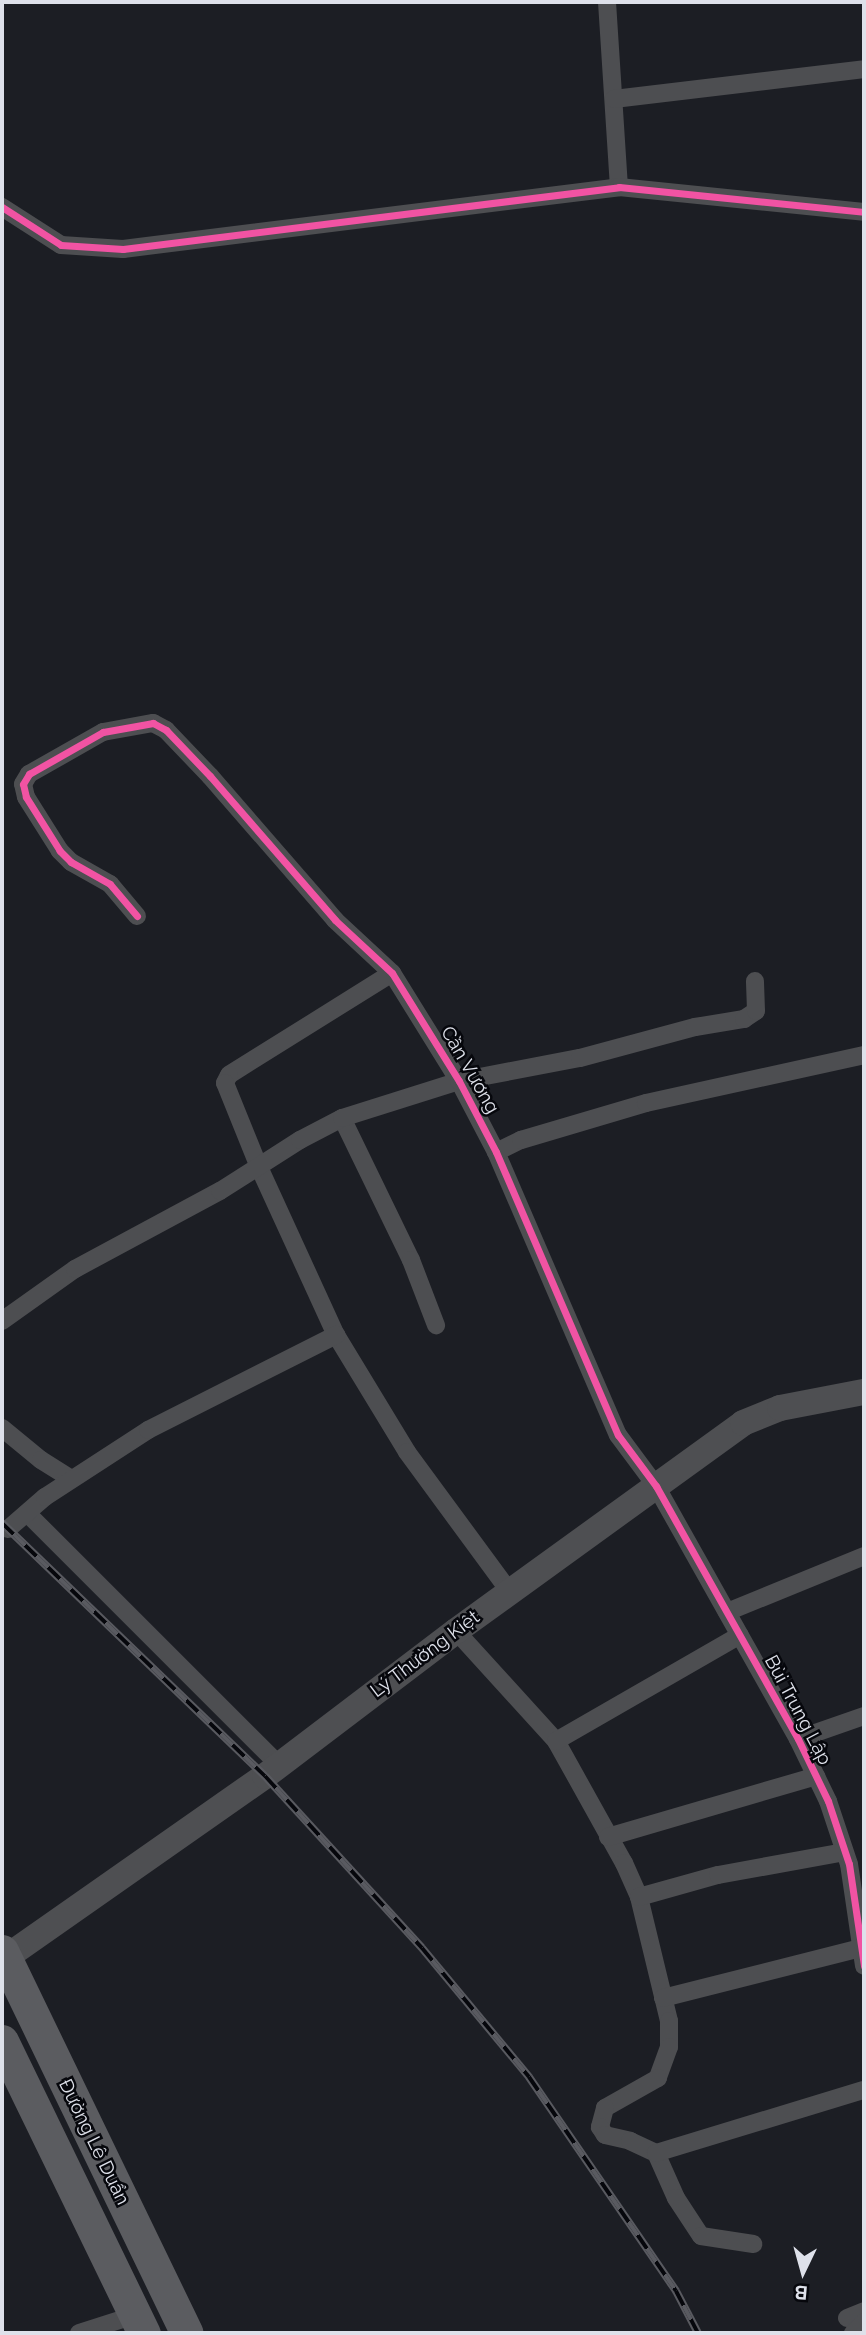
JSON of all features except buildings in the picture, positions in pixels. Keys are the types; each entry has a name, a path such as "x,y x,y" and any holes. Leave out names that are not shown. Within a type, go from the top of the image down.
{"highway":[{"name":"Đường Lê Duẩn","path":"3,1957 187,2333"},
{"name":"Đường Lê Duẩn","path":"2,2040 139,2324"}],"main road":[{"name":"Lý Thường Kiệt","path":"3,1957 279,1765 456,1630 743,1423 780,1408 864,1392"}],"street":[{"path":"607,2 619,187"},
{"path":"614,99 864,69"},
{"path":"2,207 61,245 123,249 619,187 864,212"},
{"name":"Cần Vương","path":"137,916 110,884 71,862 60,851 26,797 23,780 103,732 146,723 166,730 210,776 335,920 392,972 459,1081 496,1152 618,1435 656,1486"},
{"path":"392,972 226,1078 225,1083 259,1167 336,1335 407,1452 510,1592"},
{"path":"2,1321 75,1269 259,1167 300,1139 342,1118 459,1081 580,1058 695,1027 744,1019 755,1011 755,981"},
{"path":"496,1152 521,1140 646,1103 864,1055"},
{"path":"342,1118 411,1260 436,1325"},
{"path":"8,1529 72,1479 148,1430 336,1335"},
{"path":"2,1428 41,1460 72,1479"},
{"name":"Bùi Trung Lập","path":"656,1486 798,1739 828,1801 852,1859 864,1966"},
{"path":"27,1513 279,1765"},
{"path":"727,1612 864,1556"},
{"path":"456,1630 556,1741 639,1897 670,2036 661,2073 652,2083 605,2108 600,2122 605,2135 656,2153 864,2090"},
{"path":"556,1741 740,1635"},
{"path":"798,1739 864,1716"},
{"path":"608,1837 816,1776"},
{"path":"639,1897 728,1872 852,1859"},
{"path":"663,1998 861,1948"},
{"path":"656,2153 676,2199 701,2236 753,2244"},
{"path":"79,2333 139,2324"}],"railway":[{"path":"2,1523 265,1776 422,1948 529,2077 676,2291 698,2333"}],"cycle path":[{"path":"2,207 61,245 123,249 619,187 864,212"},
{"path":"137,916 110,884 71,862 60,851 26,797 23,784 29,774 103,732 153,723 166,730 210,776 335,920 392,973 459,1081 496,1152 618,1435 656,1486 798,1739 828,1801 849,1864 864,1966"}]}
